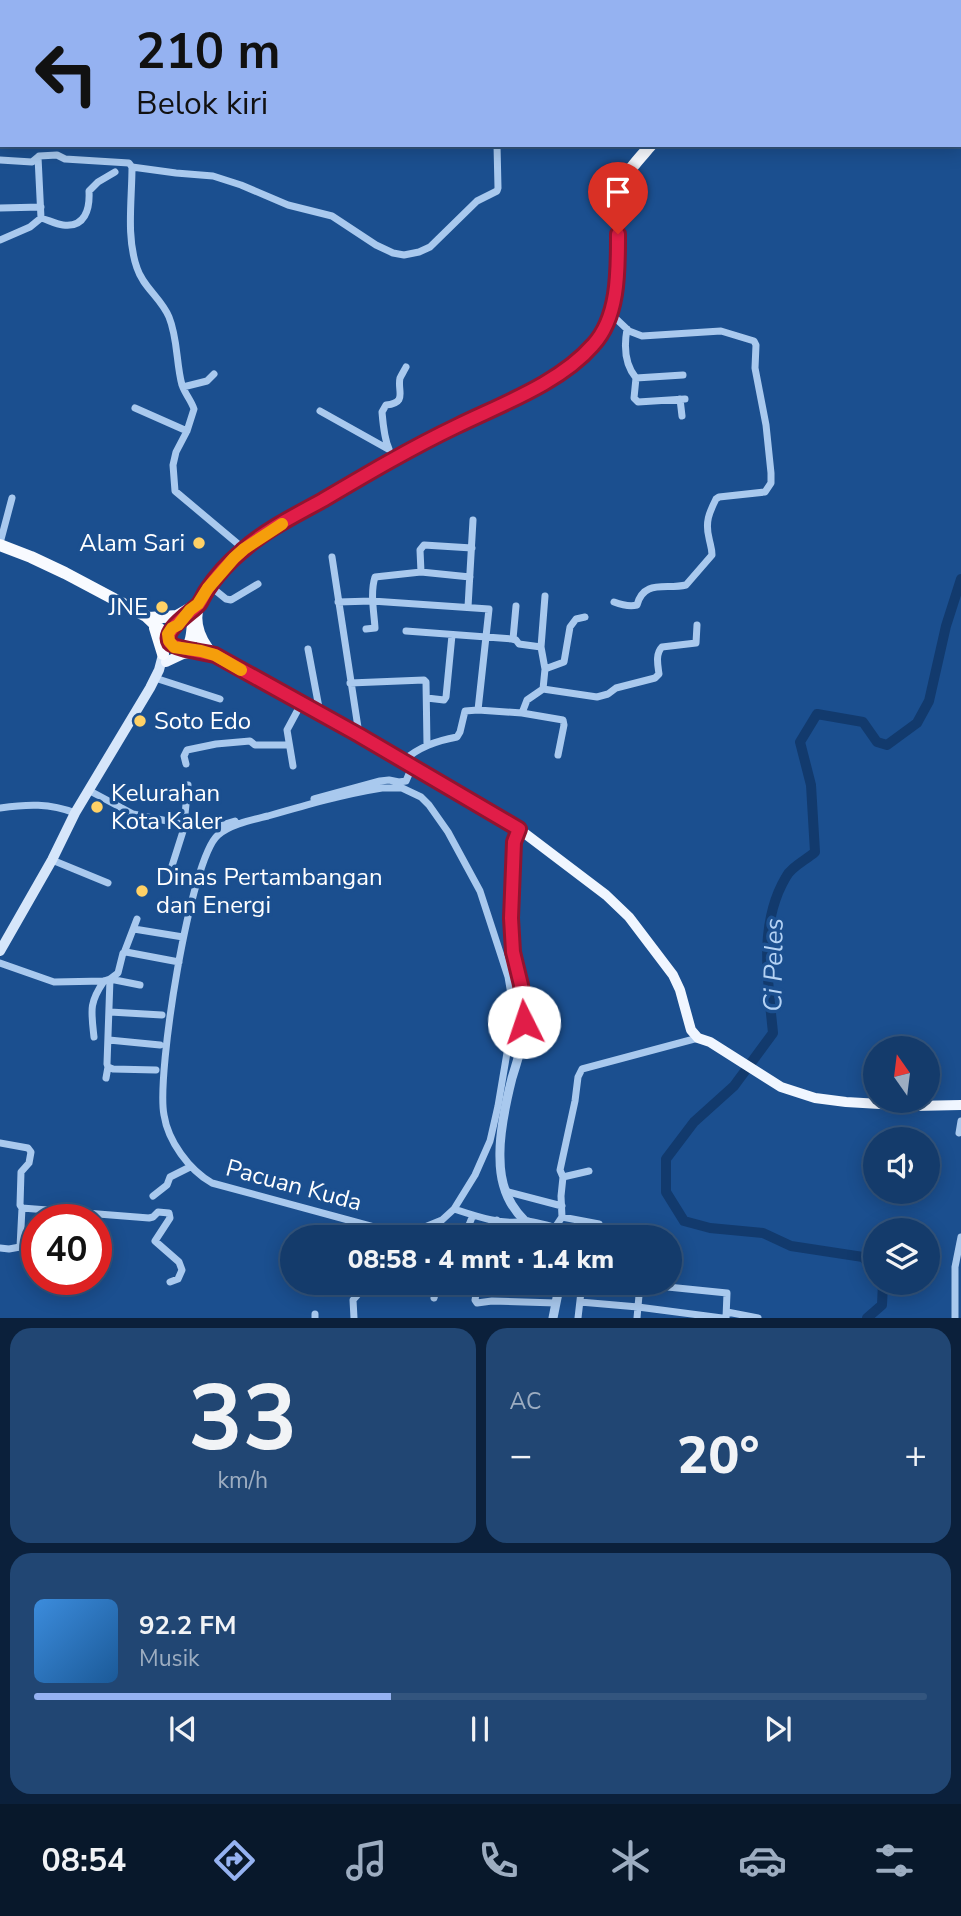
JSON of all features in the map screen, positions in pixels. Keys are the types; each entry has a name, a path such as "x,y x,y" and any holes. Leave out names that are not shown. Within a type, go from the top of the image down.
{"highway":[{"path":"168,637 172,628 195,609 210,586 244,549 390,454 539,386 564,371 596,343 611,314 618,252 620,198 624,182 647,147"},
{"path":"0,544 109,595 154,620 185,625 192,633"},
{"path":"154,620 195,609"},
{"path":"154,620 171,645 186,647 191,641 195,609"},
{"path":"195,609 198,631 207,652"},
{"path":"154,620 161,666"}],"main road":[{"path":"192,633 207,652"},
{"path":"161,666 168,637"},
{"path":"0,951 52,860 75,813 161,666 182,648 207,652 359,735 519,829 606,895 629,917 677,981 689,1024 698,1038 710,1042 781,1087 815,1098 914,1106 961,1105"},
{"path":"161,666 178,655 207,652"}],"street":[{"path":"59,147 60,156"},
{"path":"0,160 32,162 39,156 60,156 65,159 129,163 132,167 213,176 288,205 332,216 376,245 404,255 429,247 477,201 497,191 497,147"},
{"path":"38,157 41,218"},
{"path":"132,167 131,245 144,283 160,300 169,317 183,387 194,409 176,452 173,465 175,491 244,549"},
{"path":"41,218 59,225 79,222 87,213 90,204 89,191 115,172"},
{"path":"0,208 41,207"},
{"path":"0,240 30,227 41,218"},
{"path":"611,314 627,329 642,336 722,331 754,341 755,368 771,483 765,492 716,499 707,518 712,555 686,585 652,587 646,590 635,606 614,602"},
{"path":"627,329 626,358 629,370 636,378 634,398 638,402 682,399 682,416"},
{"path":"390,454 385,440 382,412 386,405 393,404 400,398 400,379 406,367"},
{"path":"183,387 206,381 214,374"},
{"path":"636,378 683,375"},
{"path":"135,408 187,431"},
{"path":"320,411 390,454"},
{"path":"0,544 12,498"},
{"path":"468,607 473,520"},
{"path":"421,572 420,550 424,545 472,548"},
{"path":"332,557 359,735"},
{"path":"366,629 375,628 372,601 374,577 421,572 470,577"},
{"path":"210,586 231,600 258,584"},
{"path":"543,689 545,669 541,647 545,596"},
{"path":"338,602 372,601 489,609 478,710"},
{"path":"513,639 516,606"},
{"path":"545,669 564,662 570,627 576,620 586,617"},
{"path":"522,713 527,700 543,689 597,697 616,688 655,678 659,674 659,650 696,643 697,625"},
{"path":"406,631 513,639 519,645 541,647"},
{"path":"427,698 444,700 446,697 452,635"},
{"path":"308,649 320,714"},
{"path":"161,666 220,699"},
{"path":"350,683 424,680 427,698 427,745"},
{"path":"293,766 287,730 301,704"},
{"path":"90,791 133,814 215,827 380,781 408,780 407,764 413,752 436,741 457,737 465,711 522,713 563,720 558,755"},
{"path":"186,764 184,753 187,750 216,744 250,741 255,745 288,745"},
{"path":"171,869 185,824 188,785"},
{"name":"Pacuan Kuda","path":"367,1225 246,1193 202,1178 190,1167 169,1131 162,1099 166,1044 183,937 205,857 214,840 230,828 288,810 382,788 411,792 429,805 448,832 480,891 508,978 513,1006 502,1085 490,1141 475,1175 454,1209 432,1225"},
{"path":"0,808 41,804 75,813"},
{"path":"519,829 514,842 511,927 524,1022 500,1156 505,1191 512,1205 528,1222"},
{"path":"52,860 108,883"},
{"path":"94,1037 93,998 107,980 117,973 136,919"},
{"path":"134,929 183,937"},
{"path":"124,953 179,962"},
{"path":"0,963 54,982 107,980 140,985"},
{"path":"106,1078 110,1012 107,980"},
{"path":"110,1012 162,1015"},
{"path":"557,1225 562,1217 564,1177 559,1170 578,1077 582,1069 698,1038"},
{"path":"109,1040 160,1045"},
{"path":"108,1067 156,1070"},
{"path":"959,1133 961,1121"},
{"path":"0,1143 28,1148 31,1152 29,1163 22,1172 21,1206"},
{"path":"153,1196 167,1185 170,1177 190,1167"},
{"path":"564,1177 589,1171"},
{"path":"505,1191 562,1206"},
{"path":"454,1209 497,1220 539,1225"},
{"path":"112,1215 149,1218 158,1212 170,1215 155,1241 181,1264 182,1270 178,1279 170,1282"},
{"path":"469,1225 473,1215"},
{"path":"562,1217 598,1224"},
{"path":"495,1225 497,1220"},
{"path":"0,1248 20,1247 21,1228"},
{"path":"955,1318 955,1267 961,1237"},
{"path":"682,1288 726,1292 728,1295 725,1316"},
{"path":"354,1318 353,1300 357,1295"},
{"path":"476,1295 477,1303 556,1303"},
{"path":"553,1318 558,1295"},
{"path":"578,1318 581,1295"},
{"path":"637,1318 639,1295"},
{"path":"580,1302 758,1318"}],"waterway":[{"name":"Ci Peles","path":"863,1257 791,1246 763,1233 710,1228 684,1221 666,1192 666,1159 694,1122 734,1086 773,1033 767,953 771,914 788,873 815,852 811,785 800,742 817,714 863,722 877,742 887,745 917,723 929,701 946,626 961,579"},
{"name":"Ci Peles","path":"867,1318 882,1305 882,1295"}],"slow traffic":[{"path":"241,670 215,655 174,647 168,634 198,604 234,558 282,524"}],"place":[{"name":"Alam Sari","path":"199,543"},
{"name":"JNE","path":"162,607"},
{"name":"Soto Edo","path":"140,721"},
{"name":"Kelurahan Kota Kaler","path":"97,807"},
{"name":"Dinas Pertambangan dan Energi","path":"142,891"}],"route":[{"path":"524,1022 521,985 513,952 511,918 514,842 519,829 359,735 215,655 174,647 168,634 198,604 208,588 244,549 392,459 539,386 584,355 596,343 611,314 618,234"}]}
